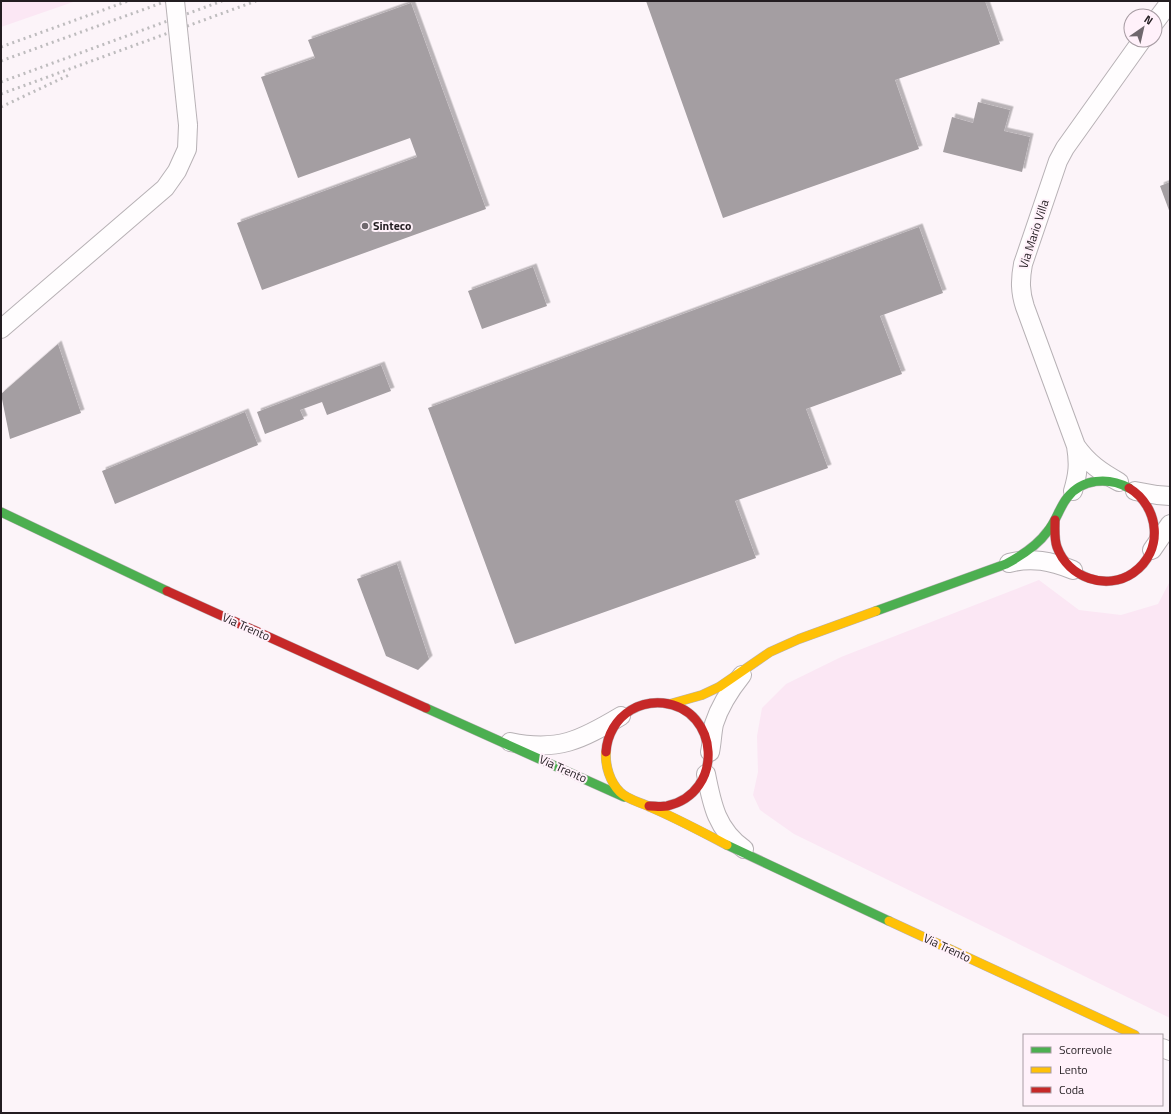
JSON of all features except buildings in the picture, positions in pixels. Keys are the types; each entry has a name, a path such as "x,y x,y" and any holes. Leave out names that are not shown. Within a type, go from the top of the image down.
{"street":[{"path":"1,329 165,188 177,170 187,149 188,125 175,1"},
{"path":"1163,11 1170,2"},
{"name":"Via Mario Villa","path":"1073,492 1078,474 1076,446 1024,308 1020,279 1023,264 1062,155 1076,130 1136,48"},
{"name":"Via Mario Villa","path":"1076,446 1084,457 1094,466 1128,487"},
{"path":"1006,564 1020,557 1033,546 1046,533 1055,520 1062,504 1073,492 1088,483 1104,480 1156,495 1170,496"},
{"path":"1128,487 1147,503 1154,518 1156,535 1152,551"},
{"name":"Via Trento","path":"1,512 211,612 494,737 633,801 649,806 759,861 1133,1034"},
{"path":"1055,520 1054,536 1059,553 1068,566 1082,576 1098,582 1115,581 1130,575 1143,565 1170,524"},
{"path":"670,704 702,695 719,687 770,652 799,639 1006,564 1022,560 1039,560 1073,570"},
{"path":"708,765 714,724 730,690 748,668"},
{"name":"Via Trento","path":"494,737 531,745 547,746 564,744 594,733 636,706 652,702 670,704 686,711 699,723 707,739 711,800 721,825 729,836 759,861"},
{"name":"Via Trento","path":"622,716 612,728 606,744 605,761 610,777 619,791 633,801"},
{"name":"Via Trento","path":"649,806 666,806 683,800 697,789 708,765"}],"shaded area":[{"path":"1,1 76,1 1,27"},
{"path":"1039,580 1079,610 1121,615 1158,604 1170,581 1170,1018 794,834 760,810 753,795 758,772 757,736 762,708 786,684 841,657"}],"railway":[{"path":"1,47 128,1"},
{"path":"1,61 167,1"},
{"path":"1,82 222,1"},
{"path":"1,94 256,1"},
{"path":"1,107 69,75"}],"traffic: fast":[{"path":"876,611 1006,564 1017,558 1034,546 1043,537 1053,524 1067,498 1080,486 1096,481 1105,481 1121,484 1129,488"},
{"path":"1,512 167,591"},
{"path":"426,708 624,797"},
{"path":"727,845 889,921"}],"traffic: slow":[{"path":"670,704 702,695 719,687 770,652 799,639 876,611"},
{"path":"606,752 607,768 611,779 613,784 623,795 679,820 727,845"},
{"path":"889,921 1133,1034"}],"traffic: jam":[{"path":"1055,520 1056,544 1062,558 1070,567 1079,574 1100,581 1112,581 1123,578 1133,573 1143,564 1150,553 1154,541 1152,517 1147,506 1139,496 1129,488"},
{"path":"167,591 426,708"},
{"path":"606,752 608,740 613,728 621,718 639,706 651,703 663,703 682,709 696,720 705,735 708,752 706,769 699,785 686,798 667,806 649,806"}],"place":[{"name":"Sinteco","path":"365,226"}]}
